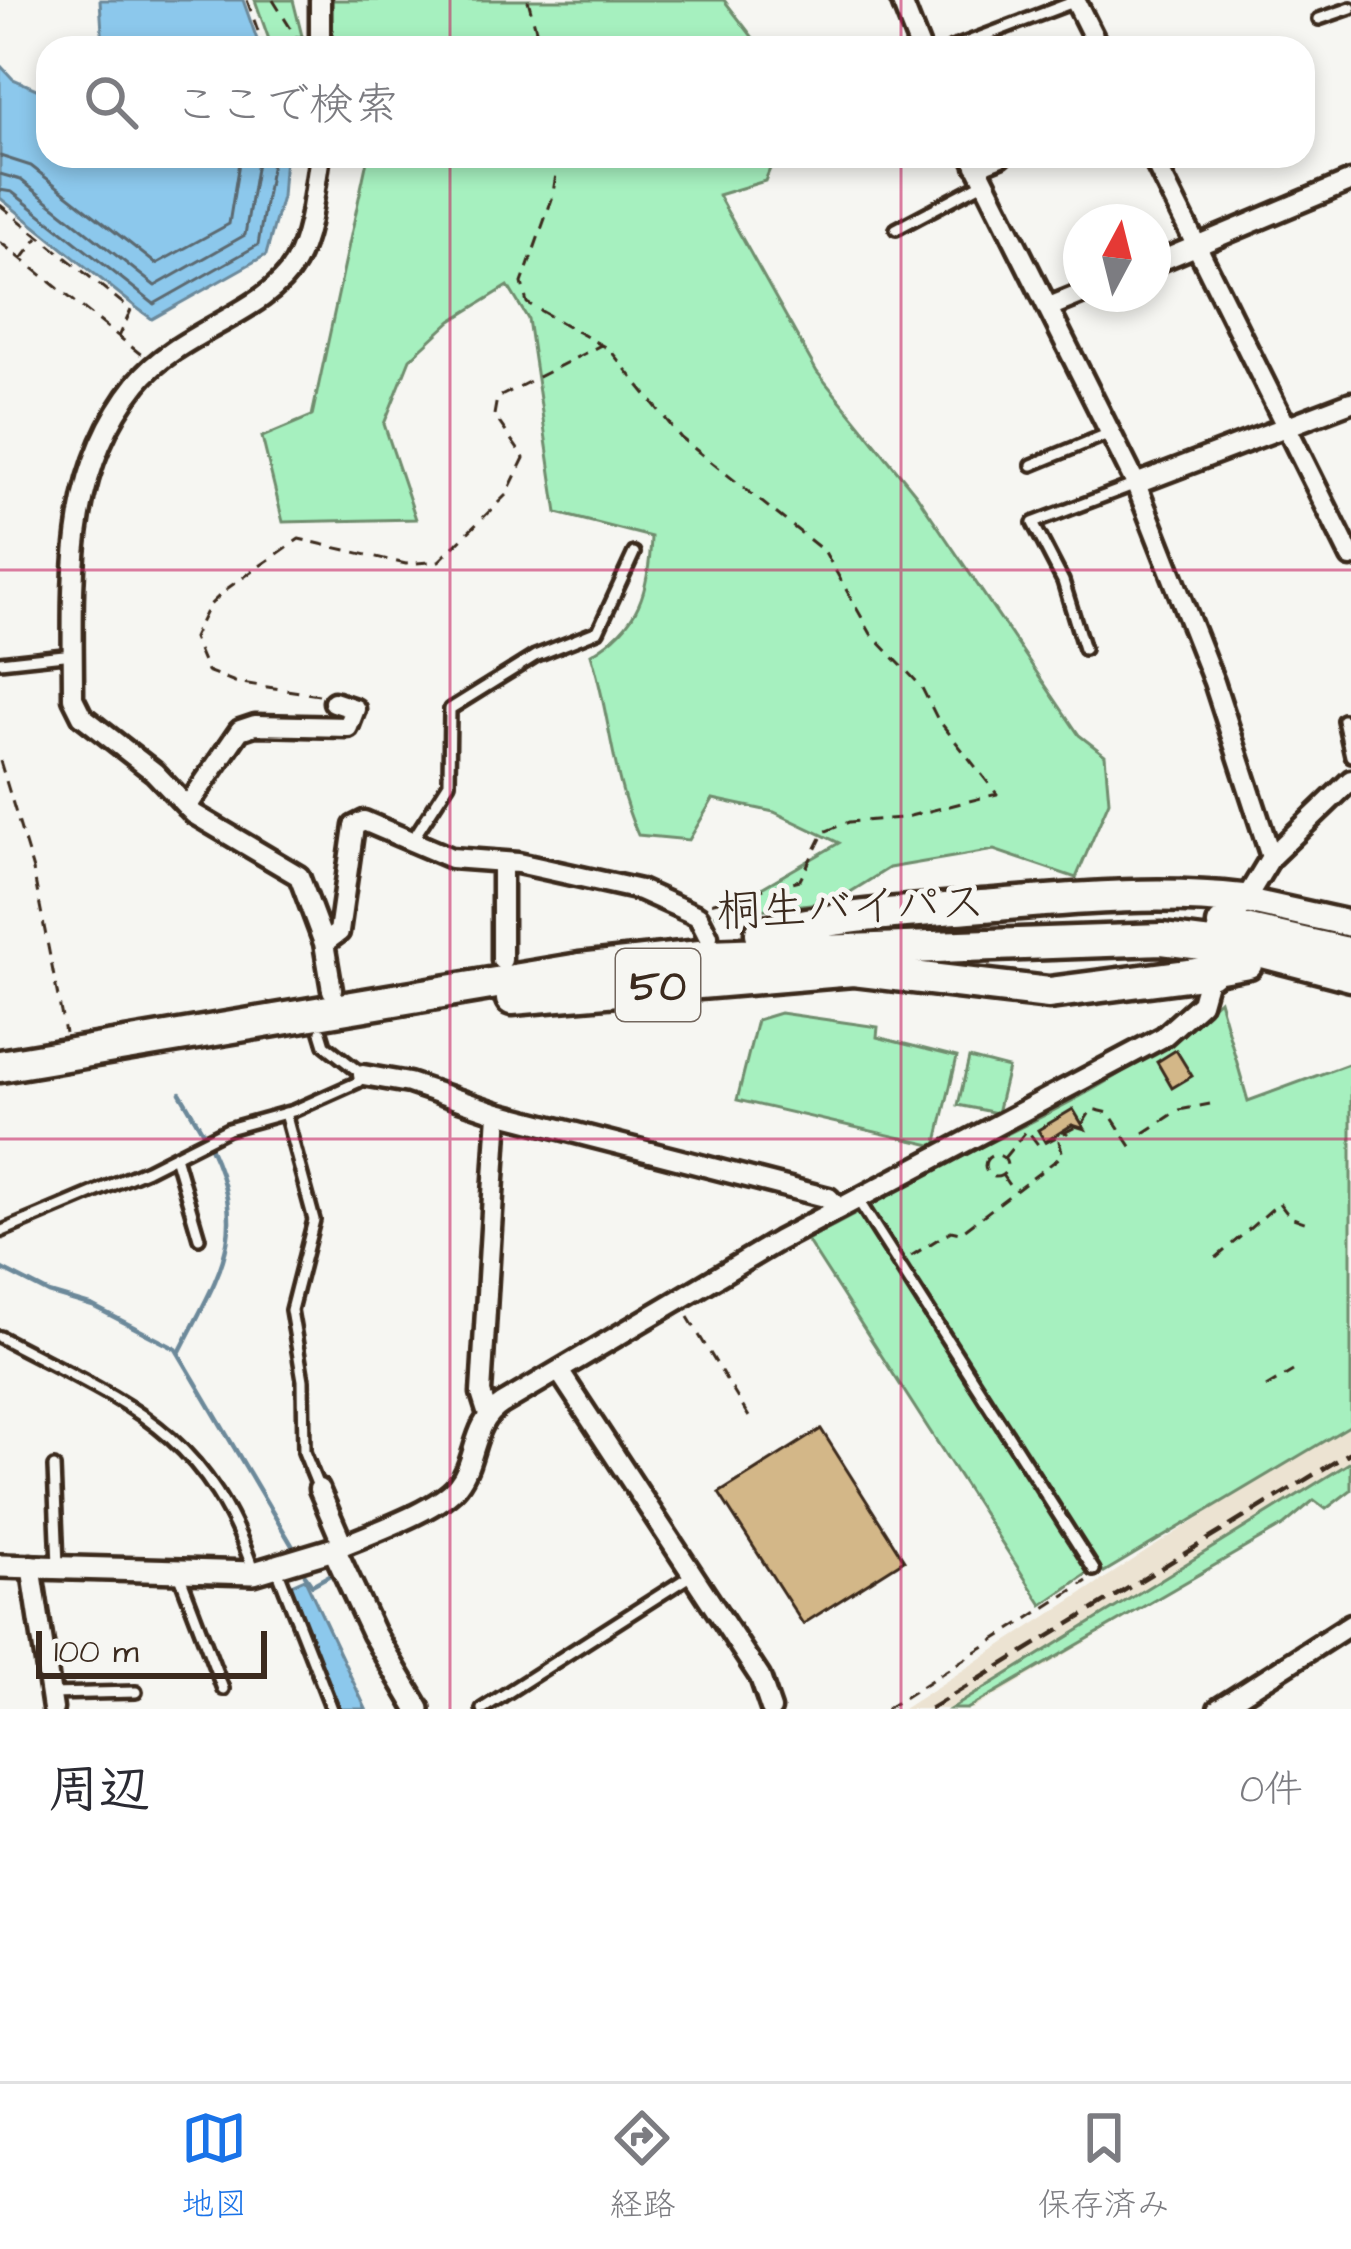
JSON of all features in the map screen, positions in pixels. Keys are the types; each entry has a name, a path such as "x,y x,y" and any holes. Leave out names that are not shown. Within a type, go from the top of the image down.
{"highway":[{"path":"760,933 813,921 1080,898 1184,895 1240,907"},
{"name":"桐生バイパス","path":"0,1045 703,926 760,933 1186,920 1277,934 1351,954"},
{"name":"桐生バイパス","path":"0,1066 580,969 782,951 1162,939 1259,951 1351,975"},
{"name":"50","path":"108,1048 169,1051 321,1032 485,1002 808,973 877,970 1049,993 1212,966"}],"main road":[{"path":"1240,907 1351,925"},
{"path":"1212,966 1249,965"}],"street":[{"path":"312,36 320,0"},
{"path":"901,0 915,36"},
{"path":"1076,0 1093,36"},
{"path":"318,168 301,248 283,279 153,365 111,420 83,487 74,542 73,654 78,710 187,807 299,876 324,943 332,990"},
{"path":"978,168 1136,484 1214,682 1271,857"},
{"path":"1158,168 1351,557"},
{"path":"1171,256 1351,181"},
{"path":"1049,307 1063,301"},
{"path":"1136,484 1351,402"},
{"path":"187,807 232,736 255,725 348,727 355,709 334,702"},
{"path":"1240,907 1271,857 1351,780"},
{"path":"324,943 339,932 353,826 364,821 451,858 608,880 703,926"},
{"path":"502,862 502,960"},
{"path":"488,1415 838,1208 1152,1044 1194,1012 1212,966"},
{"path":"363,1075 409,1083 498,1113 829,1198 838,1208"},
{"path":"0,1567 265,1571 339,1547 449,1495 462,1481 488,1415 482,1393 498,1113"},
{"path":"559,1372 760,1677 771,1709"},
{"path":"319,1489 373,1633 418,1709"},
{"path":"31,1565 51,1701"},
{"path":"1218,1709 1351,1624"}],"lane":[{"path":"983,36 1076,0"},
{"path":"1319,19 1351,8"},
{"path":"896,229 978,168"},
{"path":"1032,465 1109,433"},
{"path":"1084,649 1063,581 1033,523 1136,484"},
{"path":"411,842 449,783 450,709 535,656 598,632 634,553"},
{"path":"0,662 73,654"},
{"path":"1343,720 1351,756"},
{"path":"0,1232 246,1121 285,1113 358,1082 363,1075 326,1045 321,1032"},
{"path":"285,1113 314,1220 314,1238 291,1310 303,1380 304,1452 319,1489"},
{"path":"175,1156 199,1238"},
{"path":"857,1198 1094,1570"},
{"path":"0,1337 159,1424 220,1491 332,1709"},
{"path":"54,1467 58,1565"},
{"path":"178,1571 223,1689"},
{"path":"482,1709 693,1574"},
{"path":"51,1701 136,1692"}],"path":[{"path":"247,0 260,36"},
{"path":"273,0 295,36"},
{"path":"528,0 538,36"},
{"path":"257,27 264,24"},
{"path":"557,168 552,199 521,293 534,310 602,344 629,368 652,407 681,438 825,552 872,634 921,686 937,718 998,794 902,818 849,822 824,832 800,880 710,903 703,926"},
{"path":"0,205 131,310 119,338"},
{"path":"21,259 39,236"},
{"path":"0,242 153,365"},
{"path":"334,702 207,671 193,638 208,607 299,539 406,564 429,564 450,554 506,494 522,465 524,458 494,415 497,398 602,344"},
{"path":"0,760 33,870 65,1035"},
{"path":"1144,1133 1179,1110 1210,1104"},
{"path":"899,1263 951,1231 960,1232 1064,1155 1059,1141 1092,1108 1109,1113 1134,1151"},
{"path":"1010,1188 1002,1175 1004,1158 1027,1130 1039,1146 1067,1132"},
{"path":"1002,1175 988,1174 986,1163 992,1155 1004,1158"},
{"path":"1216,1258 1279,1203 1291,1217 1313,1225"},
{"path":"683,1310 749,1418"},
{"path":"1266,1387 1293,1371"},
{"path":"886,1709 1085,1585 1094,1570"}],"shaded area":[{"path":"1351,1419 1351,1490 1326,1509 1314,1500 1284,1525 973,1709 903,1709"}],"green space":[{"path":"255,0 293,0 302,36 268,36"},
{"path":"326,0 724,0 752,36 325,36"},
{"path":"365,168 770,168 765,181 718,195 817,372 916,494 1079,735 1105,755 1109,801 1076,878 994,850 889,868 836,901 715,915 839,843 774,812 713,799 689,840 638,835 622,791 591,654 621,631 639,605 651,537 557,513 528,319 508,286 451,321 410,359 384,424 416,519 283,522 262,437 312,416"},
{"path":"1219,1000 1248,1101 1351,1063 1351,1425 1104,1572 1098,1566 1042,1605 807,1240 871,1206 873,1200 1098,1086 1181,1032"},
{"path":"780,1013 878,1027 877,1037 957,1057 936,1146 737,1100 757,1020"},
{"path":"969,1058 1008,1068 997,1113 958,1105"},
{"path":"1351,1462 1351,1490 1326,1509 1314,1500 1284,1525 967,1709 951,1709"}],"water":[{"path":"100,0 243,0 256,36 102,36"},
{"path":"0,65 13,79 36,89 36,168 284,168 282,197 266,255 152,319 0,198"},
{"path":"305,1579 366,1709 340,1709 289,1586"}],"building":[{"path":"1176,1050 1192,1076 1172,1088 1157,1062"},
{"path":"1073,1109 1085,1129 1072,1125 1045,1142 1038,1130"},
{"path":"821,1429 904,1560 803,1624 719,1493"}],"waterway":[{"path":"180,1093 204,1134"},
{"path":"179,1353 217,1276 229,1230 222,1178 210,1147"},
{"path":"0,1268 49,1293 93,1306 176,1349 293,1547"},
{"path":"305,1575 312,1585 330,1575 338,1577"},
{"path":"388,1679 403,1709"}],"railway":[{"path":"930,1709 1351,1452"}]}
